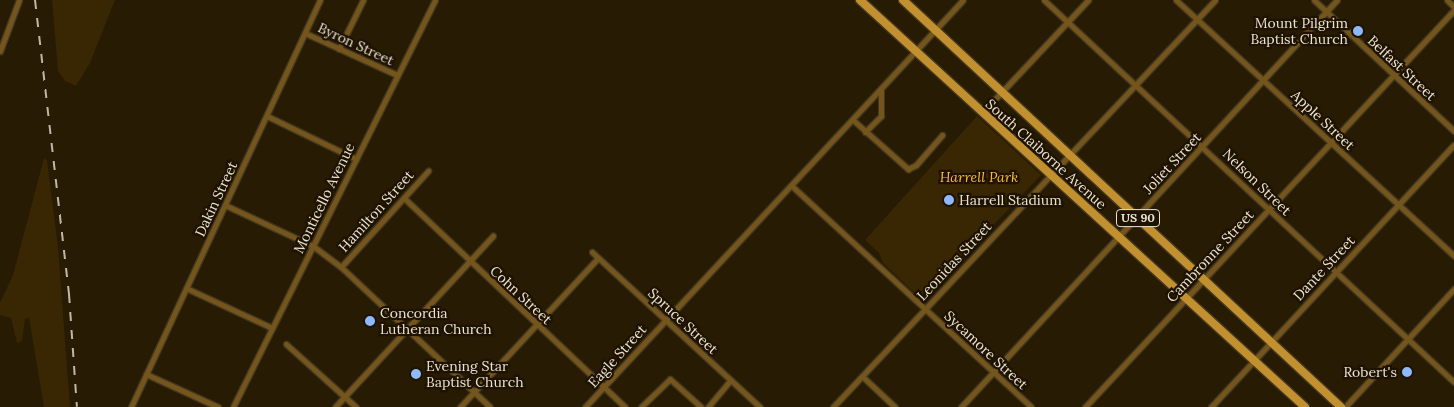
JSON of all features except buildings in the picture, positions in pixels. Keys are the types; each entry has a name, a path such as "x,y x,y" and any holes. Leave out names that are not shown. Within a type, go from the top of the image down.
{"main road":[{"name":"South Claiborne Avenue","path":"860,0 1305,407"},
{"name":"South Claiborne Avenue","path":"903,0 1343,407"}],"street":[{"path":"0,51 19,0"},
{"name":"Dakin Street","path":"131,407 320,0"},
{"path":"339,49 363,0"},
{"name":"Monticello Avenue","path":"233,407 435,0"},
{"path":"915,51 963,0"},
{"name":"Nelson Street","path":"1044,0 1134,85 1203,146 1454,382"},
{"path":"982,113 1088,0"},
{"name":"Apple Street","path":"1176,0 1454,256"},
{"name":"Leonidas Street","path":"833,407 1215,0"},
{"name":"Belfast Street","path":"1314,0 1454,131"},
{"name":"Joliet Street","path":"961,407 1337,0"},
{"path":"1447,0 1454,8"},
{"name":"Cambronne Street","path":"1085,407 1394,76 1454,8"},
{"name":"Byron Street","path":"305,33 397,75"},
{"name":"Eagle Street","path":"585,407 665,319 792,187 915,51"},
{"path":"865,132 881,116 881,89"},
{"path":"267,116 356,159"},
{"path":"853,120 908,169 916,164 942,135"},
{"name":"Dante Street","path":"1211,407 1454,145"},
{"name":"Hamilton Street","path":"341,267 428,171"},
{"name":"Sycamore Street","path":"792,187 1031,407"},
{"name":"Cohn Street","path":"404,198 468,261 625,407"},
{"path":"225,205 313,246 341,267 490,407"},
{"path":"336,407 344,396 493,236"},
{"name":"Spruce Street","path":"592,252 760,407"},
{"path":"460,407 598,258"},
{"path":"186,288 272,328"},
{"path":"1343,407 1454,290"},
{"path":"286,344 356,407"},
{"path":"146,374 218,407"},
{"path":"863,376 895,407"},
{"path":"641,407 670,379 701,407"},
{"path":"708,407 731,380"}],"green space":[{"path":"52,0 115,0 90,63 76,86 65,81 58,71"},
{"name":"Harrell Stadium","path":"977,116 1041,175 922,300 883,263 879,253 865,240"},
{"path":"44,158 47,160 58,247 70,407 44,407 29,318 25,319 22,341 17,343 11,318 0,315 0,303 13,275"}],"railway":[{"path":"35,0 69,294 77,407"}],"place":[{"name":"Mount Pilgrim Baptist Church","path":"1358,31"},
{"name":"Harrell Stadium","path":"949,200"},
{"name":"Concordia Lutheran Church","path":"370,321"},
{"name":"Robert's","path":"1407,372"},
{"name":"Evening Star Baptist Church","path":"416,374"}],"park label":[{"name":"Harrell Park","path":"979,177"}]}
